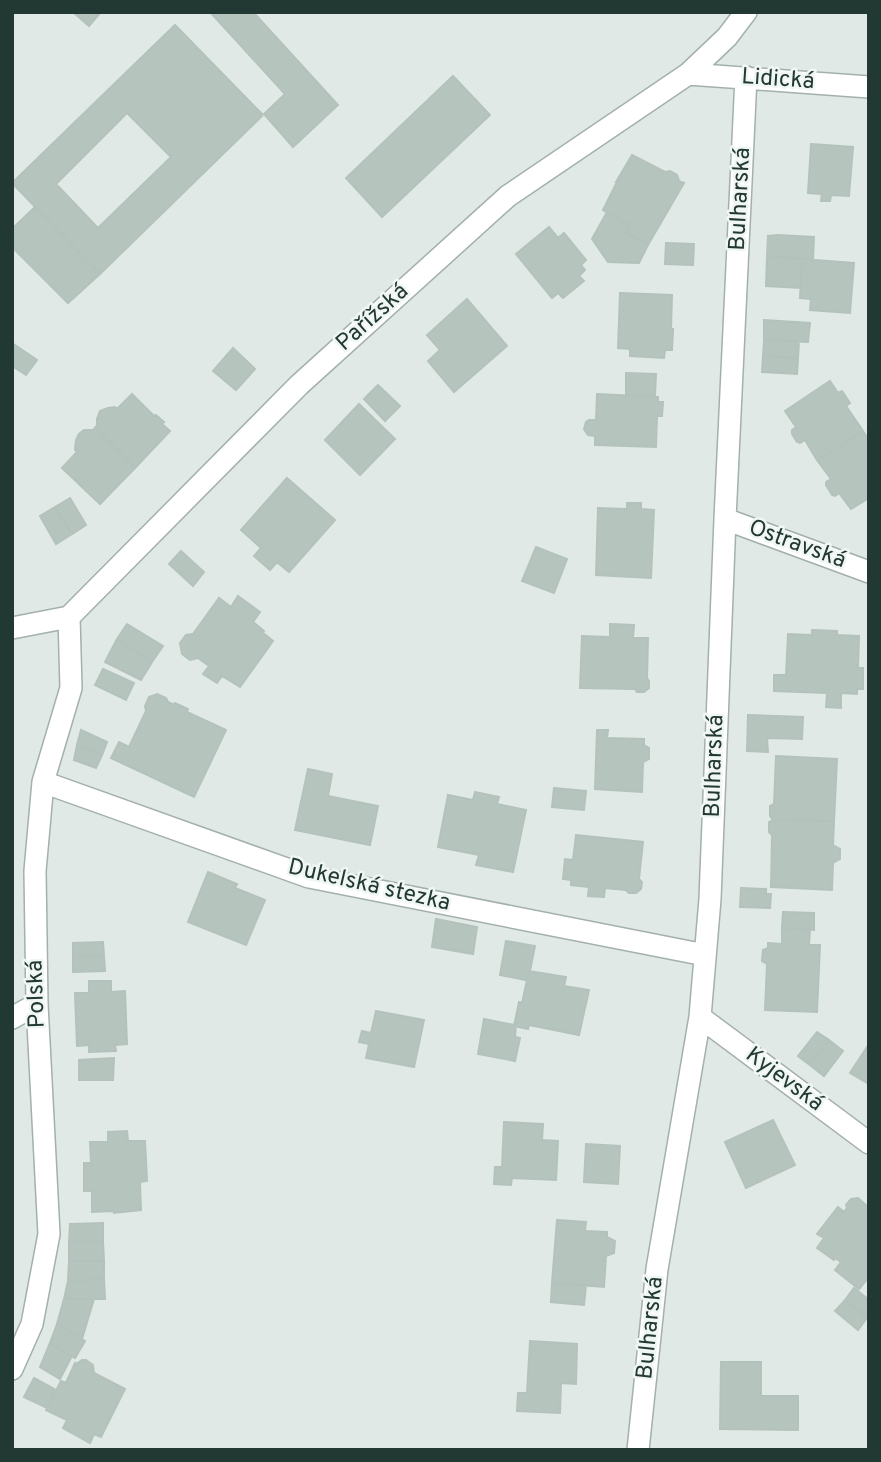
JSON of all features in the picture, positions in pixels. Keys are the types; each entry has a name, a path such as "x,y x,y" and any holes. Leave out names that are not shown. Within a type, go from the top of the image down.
{"street":[{"name":"Pařížská","path":"69,617 299,384 508,196 688,74 727,37 746,12"},
{"name":"Lidická","path":"688,74 869,87"},
{"name":"Bulharská","path":"638,1450 657,1269 700,1017 710,900 746,77"},
{"name":"Ostravská","path":"725,519 869,572"},
{"path":"12,628 69,617"},
{"name":"Polská","path":"12,1368 32,1324 49,1234 37,1004 35,871 43,782 71,688 69,617"},
{"name":"Dukelská stezka","path":"43,782 309,877 705,955"},
{"path":"12,1018 37,1004"},
{"name":"Kyjevská","path":"700,1017 869,1143"}],"building":[{"path":"73,12 101,12 89,26"},
{"path":"210,12 253,12 338,105 293,147 264,114 285,94"},
{"path":"175,25 262,114 100,274 12,183","holes":["127,113 171,157 98,228 56,184"]},
{"path":"453,76 490,115 382,217 346,178"},
{"path":"811,144 853,147 849,196 831,195 830,201 821,201 822,194 808,193"},
{"path":"632,155 665,172 670,171 684,183 648,245 626,233 630,225 603,210"},
{"path":"35,207 100,274 68,303 12,247 12,229"},
{"path":"607,212 630,225 626,233 648,245 639,263 608,262 592,239"},
{"path":"549,227 558,238 564,233 586,260 581,265 585,270 579,276 584,281 563,298 558,293 552,298 516,254"},
{"path":"768,236 814,237 813,259 767,256"},
{"path":"666,243 694,244 693,265 665,264"},
{"path":"767,256 802,259 801,288 766,286"},
{"path":"802,259 854,263 850,313 810,310 811,299 800,298"},
{"path":"620,293 672,295 672,350 665,350 664,358 630,356 630,349 618,348"},
{"path":"467,299 507,346 454,392 428,361 440,350 427,335"},
{"path":"764,320 810,323 808,342 764,340"},
{"path":"764,340 799,341 798,358 763,356"},
{"path":"12,343 37,360 26,375 12,366"},
{"path":"233,348 255,369 236,390 213,371"},
{"path":"763,356 798,358 797,374 762,372"},
{"path":"626,373 656,374 655,396 626,395"},
{"path":"830,381 838,393 842,391 850,403 846,406 863,431 817,460 805,440 797,442 792,434 796,427 785,411"},
{"path":"378,385 400,406 385,421 364,399"},
{"path":"132,394 164,422 162,424 170,431 135,468 95,428 100,411 115,407 117,409"},
{"path":"597,394 658,397 658,402 663,402 662,416 657,416 656,447 595,445 595,436 588,435 584,429 586,422 596,420"},
{"path":"359,404 395,439 360,475 325,440"},
{"path":"95,428 135,468 100,504 62,468 77,452 76,440 79,434"},
{"path":"863,431 869,440 869,498 851,509 839,493 832,495 826,485 831,479 817,460"},
{"path":"287,478 335,520 289,572 277,562 270,570 254,556 261,548 241,530"},
{"path":"70,498 86,525 72,534 55,507"},
{"path":"627,503 641,503 641,509 654,510 651,578 596,575 598,508 627,509"},
{"path":"55,507 72,534 56,544 40,516"},
{"path":"536,547 567,559 554,593 522,581"},
{"path":"181,551 204,572 193,586 169,564"},
{"path":"238,596 260,612 253,622 273,641 240,687 222,676 217,683 203,674 209,666 198,658 190,660 182,654 180,643 186,635 193,634 219,598 231,607"},
{"path":"127,624 163,646 152,662 117,639"},
{"path":"610,624 634,625 633,638 648,638 649,688 644,692 637,692 635,689 580,688 582,636 610,637"},
{"path":"812,630 837,631 837,635 859,636 858,668 863,668 863,689 857,689 857,694 841,693 841,708 826,707 827,693 774,691 774,675 786,675 788,634 812,635"},
{"path":"117,639 152,662 141,680 105,662"},
{"path":"103,669 134,683 126,700 95,685"},
{"path":"157,694 226,730 194,797 111,758 119,742 129,747 146,711 149,697"},
{"path":"748,715 803,717 802,739 767,738 768,752 747,751"},
{"path":"81,730 107,742 102,755 77,745"},
{"path":"597,730 608,730 607,738 644,739 644,745 649,748 649,759 643,762 642,792 595,789"},
{"path":"77,745 102,755 96,768 74,760"},
{"path":"776,756 837,759 834,821 773,820 770,806 774,804"},
{"path":"308,769 332,774 328,796 378,806 370,845 295,830"},
{"path":"554,788 586,791 584,810 552,807"},
{"path":"475,792 499,797 497,804 526,810 513,872 476,865 479,855 438,847 448,795 473,800"},
{"path":"834,821 833,845 840,849 840,859 833,863 832,890 771,887 772,835 769,832 769,822"},
{"path":"576,835 643,842 639,879 642,882 641,889 636,893 629,893 626,890 605,888 604,897 588,896 589,887 571,885 571,880 563,879 565,859 573,860"},
{"path":"208,872 237,884 235,888 265,900 246,945 188,922"},
{"path":"741,888 766,889 766,894 771,894 770,908 740,907"},
{"path":"783,912 814,913 814,930 782,928"},
{"path":"436,919 477,927 473,954 432,947"},
{"path":"782,928 810,929 809,945 820,945 817,1012 765,1010 767,964 762,961 763,950 768,948 768,943 782,944"},
{"path":"506,941 535,946 526,980 500,975"},
{"path":"103,942 104,956 73,957 73,943"},
{"path":"104,956 105,971 73,972 73,957"},
{"path":"529,971 566,977 564,986 589,990 579,1035 529,1025 528,1029 514,1026"},
{"path":"89,981 111,981 111,992 125,991 127,1044 115,1045 116,1051 89,1052 89,1045 77,1046 75,993 89,993"},
{"path":"376,1011 424,1020 414,1067 366,1058 369,1044 359,1042 362,1031 371,1033"},
{"path":"484,1019 516,1026 515,1037 520,1038 515,1061 478,1054"},
{"path":"817,1032 829,1040 810,1065 798,1056"},
{"path":"829,1040 843,1051 824,1076 810,1065"},
{"path":"869,1044 869,1080 867,1083 850,1073"},
{"path":"114,1058 113,1080 79,1080 79,1060"},
{"path":"773,1120 795,1165 746,1188 725,1142"},
{"path":"504,1122 543,1124 542,1140 558,1141 556,1180 512,1178 511,1185 494,1184 495,1167 502,1167"},
{"path":"127,1131 128,1141 145,1141 147,1181 140,1182 141,1210 92,1212 92,1191 84,1191 84,1163 91,1163 90,1142 108,1142 108,1132"},
{"path":"586,1144 620,1146 618,1184 584,1182"},
{"path":"858,1198 869,1208 869,1277 859,1289 835,1270 841,1262 817,1248 824,1238 817,1234 838,1207 844,1212 851,1199"},
{"path":"557,1220 586,1222 585,1231 607,1232 607,1237 615,1241 614,1253 606,1256 604,1287 552,1283"},
{"path":"103,1223 103,1242 69,1242 70,1224"},
{"path":"69,1242 103,1242 104,1261 69,1261"},
{"path":"69,1261 104,1261 104,1279 68,1281"},
{"path":"104,1279 105,1299 64,1299 68,1281"},
{"path":"552,1283 586,1285 584,1305 551,1302"},
{"path":"854,1288 869,1300 867,1318 845,1300"},
{"path":"64,1299 94,1299 82,1339 57,1324"},
{"path":"845,1300 867,1318 858,1330 835,1311"},
{"path":"57,1324 85,1341 75,1358 50,1343"},
{"path":"530,1341 577,1344 576,1384 561,1383 560,1413 517,1411 518,1393 527,1393"},
{"path":"50,1343 72,1356 60,1379 40,1367"},
{"path":"82,1360 93,1365 94,1373 125,1389 101,1437 94,1434 90,1443 63,1428 67,1420 46,1410 61,1381 66,1383 75,1363"},
{"path":"721,1362 761,1362 761,1396 798,1396 798,1430 720,1429"},
{"path":"34,1378 56,1390 47,1408 24,1397"}]}
